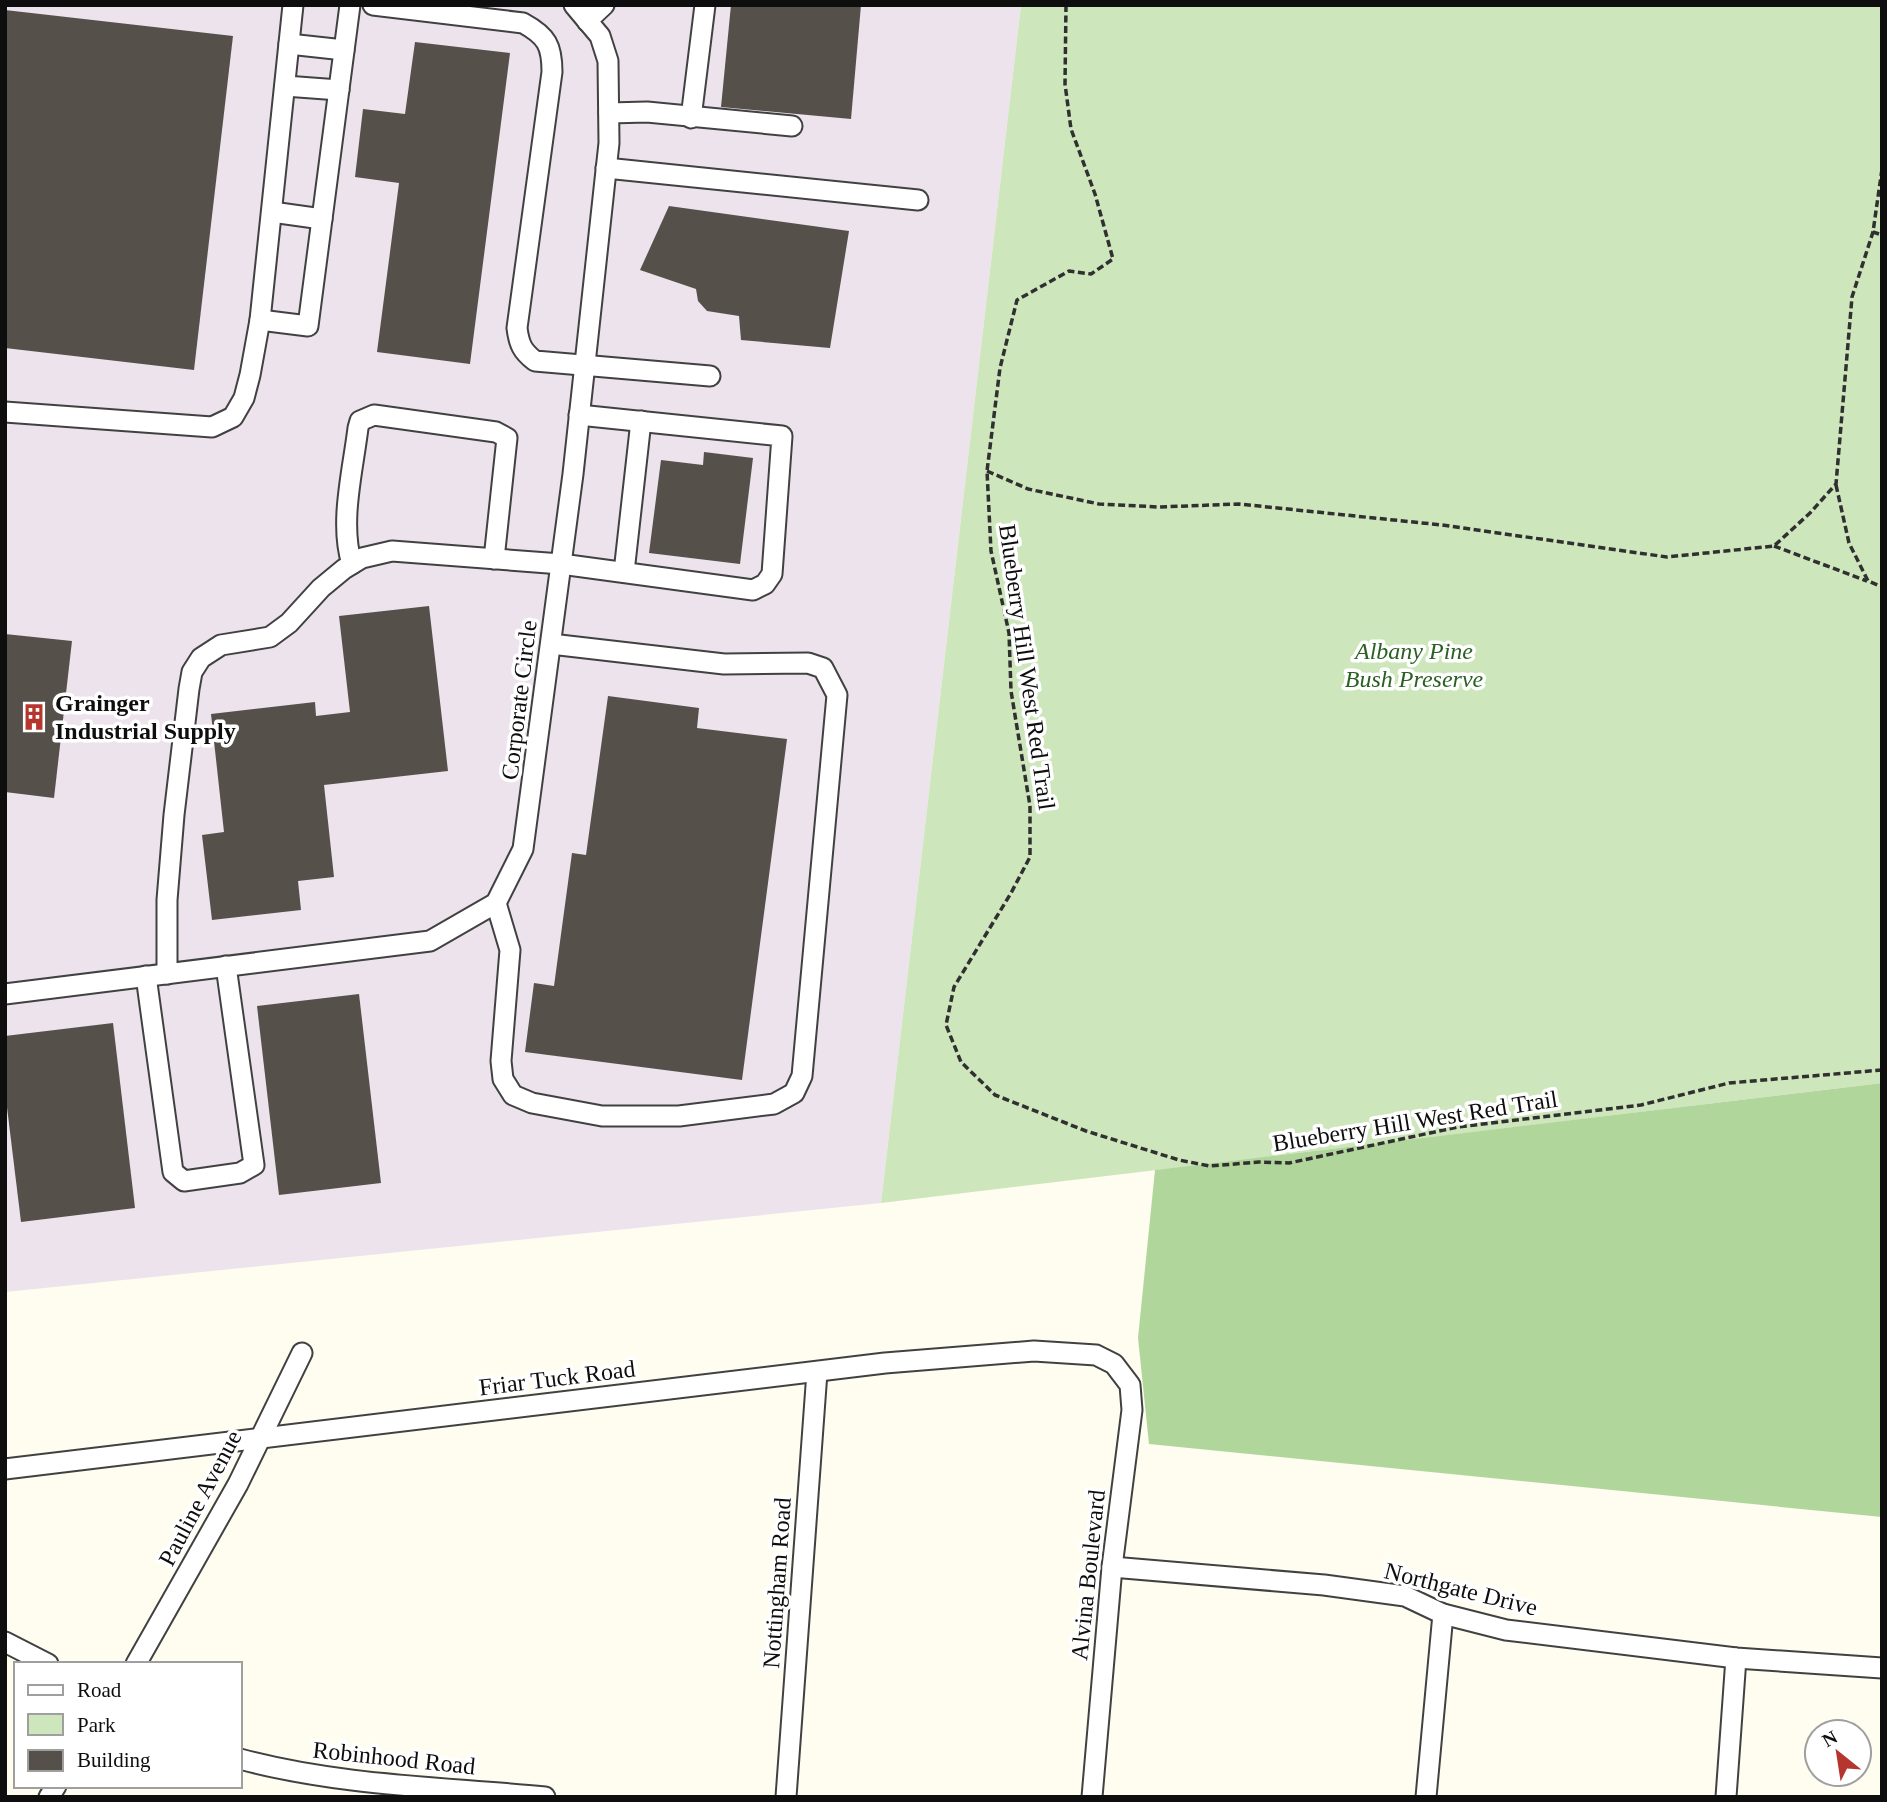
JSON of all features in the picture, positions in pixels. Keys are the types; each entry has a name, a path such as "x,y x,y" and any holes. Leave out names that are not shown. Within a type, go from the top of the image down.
{"street":[{"path":"5,412 212,427 233,417 244,398 260,320 293,5"},
{"path":"260,320 308,326 350,5"},
{"path":"373,5 523,23 537,31 547,42 552,54 552,72 517,328 519,342 525,353 535,361 710,376"},
{"name":"Corporate Circle","path":"496,903 523,849 561,564 606,168 608,61 600,36 573,5"},
{"path":"587,21 604,5"},
{"path":"691,118 705,5"},
{"path":"289,44 344,50"},
{"path":"285,86 339,90"},
{"path":"609,113 647,112 792,126"},
{"path":"606,168 918,200"},
{"path":"272,212 322,219"},
{"path":"352,564 346,545 358,428 360,421 373,415 496,432 507,438 494,559"},
{"path":"167,974 167,900 173,827 192,672 201,658 220,645 270,637 289,623 321,588 352,564 362,558 392,551 561,564 753,590 765,584 772,573 782,436 579,415"},
{"path":"624,572 640,421"},
{"path":"5,994 430,941 496,903 510,950 501,1061 503,1079 513,1094 532,1103 602,1116 679,1116 774,1104 794,1093 802,1076 837,695 832,681 823,668 808,663 724,664 551,644"},
{"path":"146,976 173,1172 177,1178 184,1181 240,1173 254,1165 226,966"},
{"name":"Friar Tuck Road","path":"5,1469 885,1363 1034,1351 1096,1355 1114,1364"},
{"name":"Pauline Avenue","path":"137,1662 238,1485 302,1353"},
{"name":"Alvina Boulevard","path":"1092,1797 1112,1567 1132,1410 1130,1385 1114,1364"},
{"name":"Nottingham Road","path":"786,1797 817,1372"},
{"name":"Northgate Drive","path":"1112,1567 1324,1585 1405,1596 1443,1614 1506,1630 1736,1658 1882,1668"},
{"path":"1426,1797 1443,1614"},
{"path":"5,1642 44,1662"},
{"path":"1726,1797 1736,1658"},
{"name":"Robinhood Road","path":"242,1760 276,1769 341,1780 545,1797"}],"path":[{"name":"Blueberry Hill West Red Trail","path":"1066,5 1065,84 1070,129 1095,194 1113,258 1091,274 1069,271 1017,300 1000,368 986,471 991,551 1009,633 1011,691 1030,806 1030,857 954,987 946,1025 961,1062 995,1095 1086,1131 1179,1160 1210,1166 1259,1162 1289,1163 1458,1127 1641,1105 1729,1083 1882,1070"},
{"path":"1868,581 1849,543 1836,484 1852,297 1873,232 1882,169"},
{"path":"1873,232 1882,235"},
{"path":"986,471 1028,489 1099,504 1159,507 1238,504 1442,525 1667,557 1774,546 1882,587"},
{"path":"1774,546 1810,513 1836,484"}],"shaded area":[{"path":"5,5 1021,5 881,1203 5,1292"}],"green space":[{"name":"Albany Pine Bush Preserve","path":"1021,5 1882,5 1882,1083 881,1203"},
{"path":"1882,1083 1882,1517 1149,1444 1138,1338 1155,1170"}],"building":[{"path":"731,5 861,5 851,119 721,107"},
{"path":"5,10 233,36 194,370 5,348"},
{"path":"415,42 510,53 470,364 377,352 399,183 355,177 363,109 405,114"},
{"path":"669,206 849,231 830,348 741,340 739,316 707,311 698,301 696,289 640,270"},
{"path":"704,452 753,458 740,564 649,553 661,460 703,465"},
{"path":"429,606 448,771 324,785 334,877 298,881 301,910 212,920 202,835 224,832 211,714 315,702 316,716 350,712 339,616"},
{"name":"Grainger Industrial Supply","path":"5,634 72,641 54,798 5,792"},
{"path":"608,696 699,708 697,728 787,739 742,1080 525,1052 534,983 554,986 572,853 586,855"},
{"path":"359,994 381,1183 279,1195 257,1006"},
{"path":"113,1023 135,1208 21,1222 5,1091 5,1036"}],"place":[{"name":"Grainger Industrial Supply","path":"34,717"}]}
